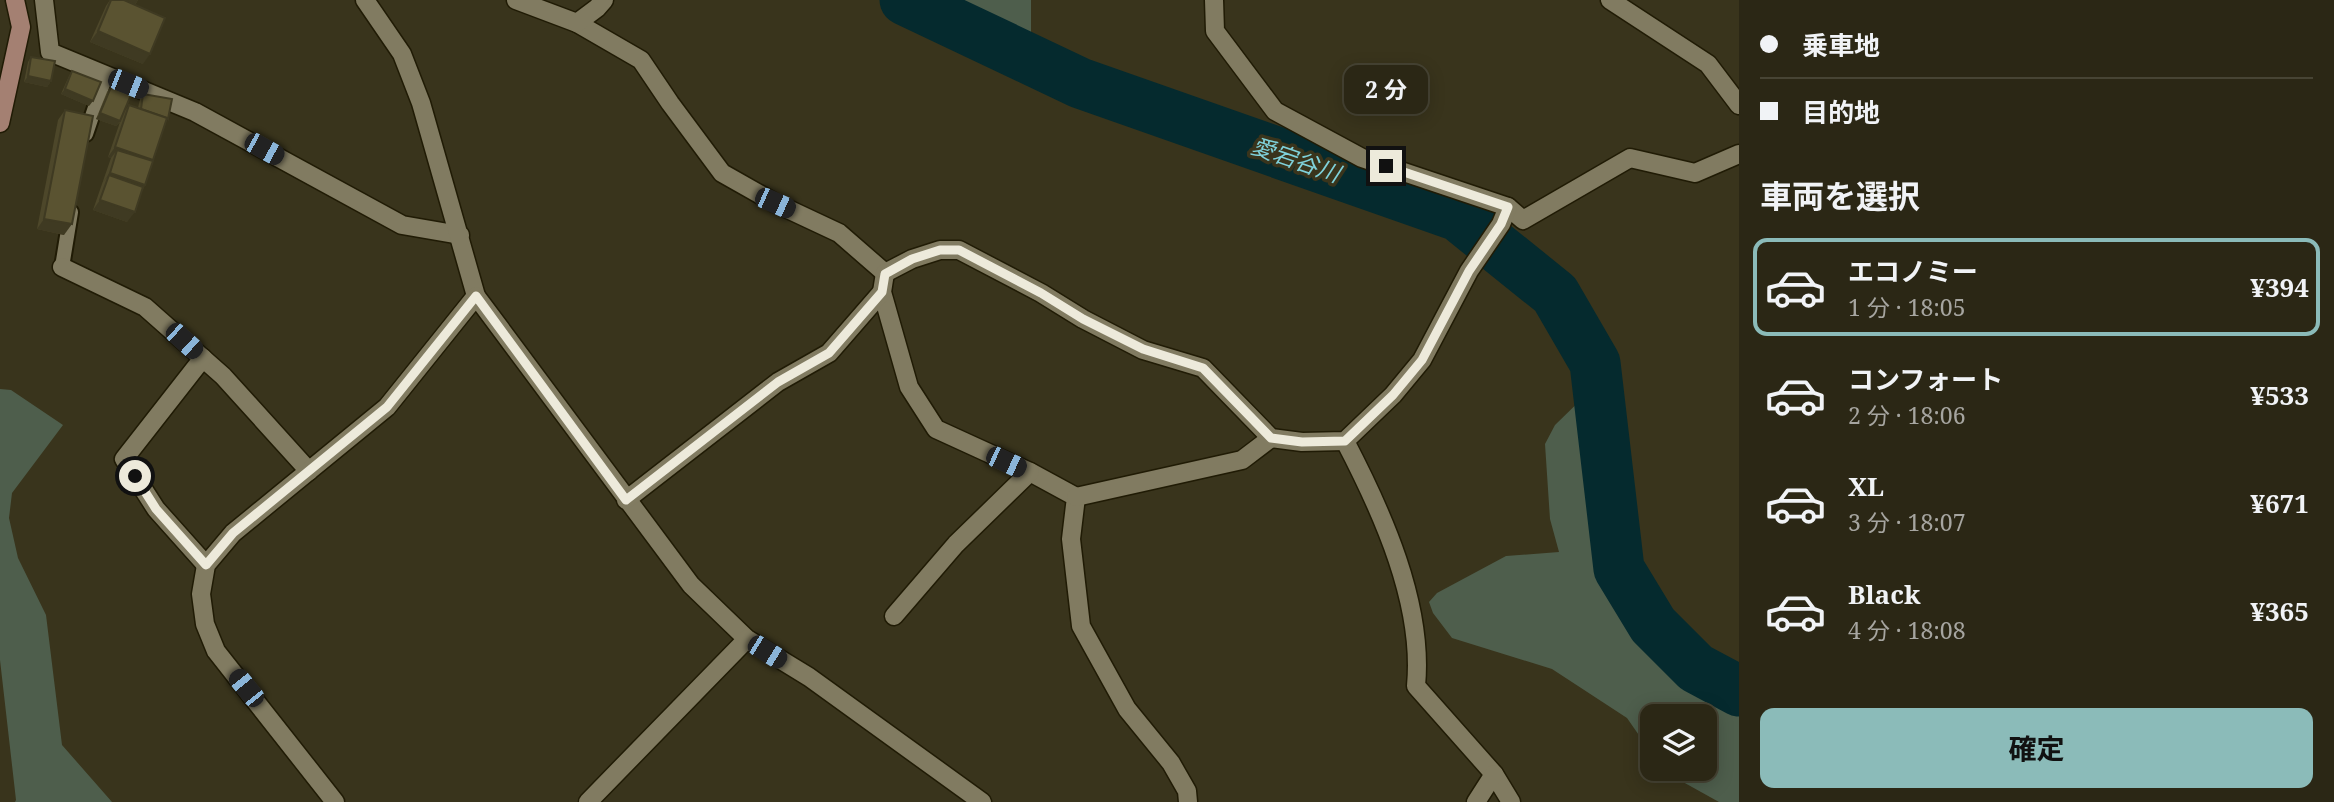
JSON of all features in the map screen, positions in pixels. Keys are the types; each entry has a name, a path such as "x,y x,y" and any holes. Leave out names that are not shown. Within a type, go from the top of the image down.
{"main road":[{"path":"0,122 21,27 15,0"}],"street":[{"path":"44,0 50,52 195,111 402,225 460,235"},
{"path":"365,0 402,54 421,103 476,296 691,585 747,639 809,677 982,802"},
{"path":"516,0 577,23 641,60 722,173 775,203 839,233 885,274"},
{"path":"577,23 604,0"},
{"path":"1214,0 1215,31 1275,111 1362,158 1505,216 1523,220 1630,158 1695,173 1739,153"},
{"path":"1610,0 1708,64 1739,104"},
{"path":"885,274 912,259 940,250 959,250 1143,349 1203,368 1271,438 1302,442 1345,441 1393,395 1422,360 1469,271 1505,216"},
{"path":"62,267 145,307 223,376 309,471"},
{"path":"885,274 882,292 909,387 936,429 1030,472 1076,497 1242,460 1271,438"},
{"path":"626,500 778,382 829,353 882,292"},
{"path":"335,802 216,651 205,624 201,594 206,565 233,533 387,407 476,296"},
{"path":"203,358 124,459 156,509 206,565"},
{"path":"1345,441 1376,500 1398,562 1416,633 1416,686 1494,774 1511,802"},
{"path":"894,616 956,544 1030,472"},
{"path":"1076,497 1071,539 1081,626 1127,709 1171,763 1187,791 1188,802"},
{"path":"589,802 747,639"},
{"path":"1476,802 1494,774"}],"lane":[{"path":"83,142 106,75"},
{"path":"62,267 75,192"}],"green space":[{"path":"956,0 1031,0 1031,35"},
{"path":"1593,388 1611,389 1621,400 1611,452 1629,510 1623,529 1637,580 1616,600 1619,611 1739,696 1739,802 1719,802 1681,781 1717,781 1717,704 1640,704 1640,737 1627,718 1552,669 1452,638 1433,613 1429,602 1437,593 1506,556 1559,552 1550,519 1545,444 1555,425"},
{"path":"0,389 11,390 63,425 12,493 9,518 18,558 46,615 62,745 112,802 15,802 0,660"}],"building":[{"path":"111,0 124,0 165,18 150,54 98,31"},
{"path":"31,57 55,61 51,81 28,76"},
{"path":"72,71 101,82 93,101 65,89"},
{"path":"111,87 131,95 120,121 100,113"},
{"path":"143,94 172,99 168,119 141,109"},
{"path":"129,105 167,118 153,160 115,147"},
{"path":"65,110 93,116 72,224 44,219"},
{"path":"117,150 153,161 145,185 110,173"},
{"path":"109,175 143,187 135,212 100,200"}],"waterway":[{"name":"愛宕谷川","path":"905,0 1080,83 1458,216 1555,294 1595,363 1619,569 1653,625 1696,668 1739,691"}],"route":[{"path":"135,476 156,509 206,565 233,533 387,407 476,296 626,500 778,382 829,353 882,292 885,274 912,259 940,250 959,250 1143,349 1203,368 1271,438 1302,442 1345,441 1393,395 1422,360 1469,271 1501,224 1508,207 1386,166"}]}
